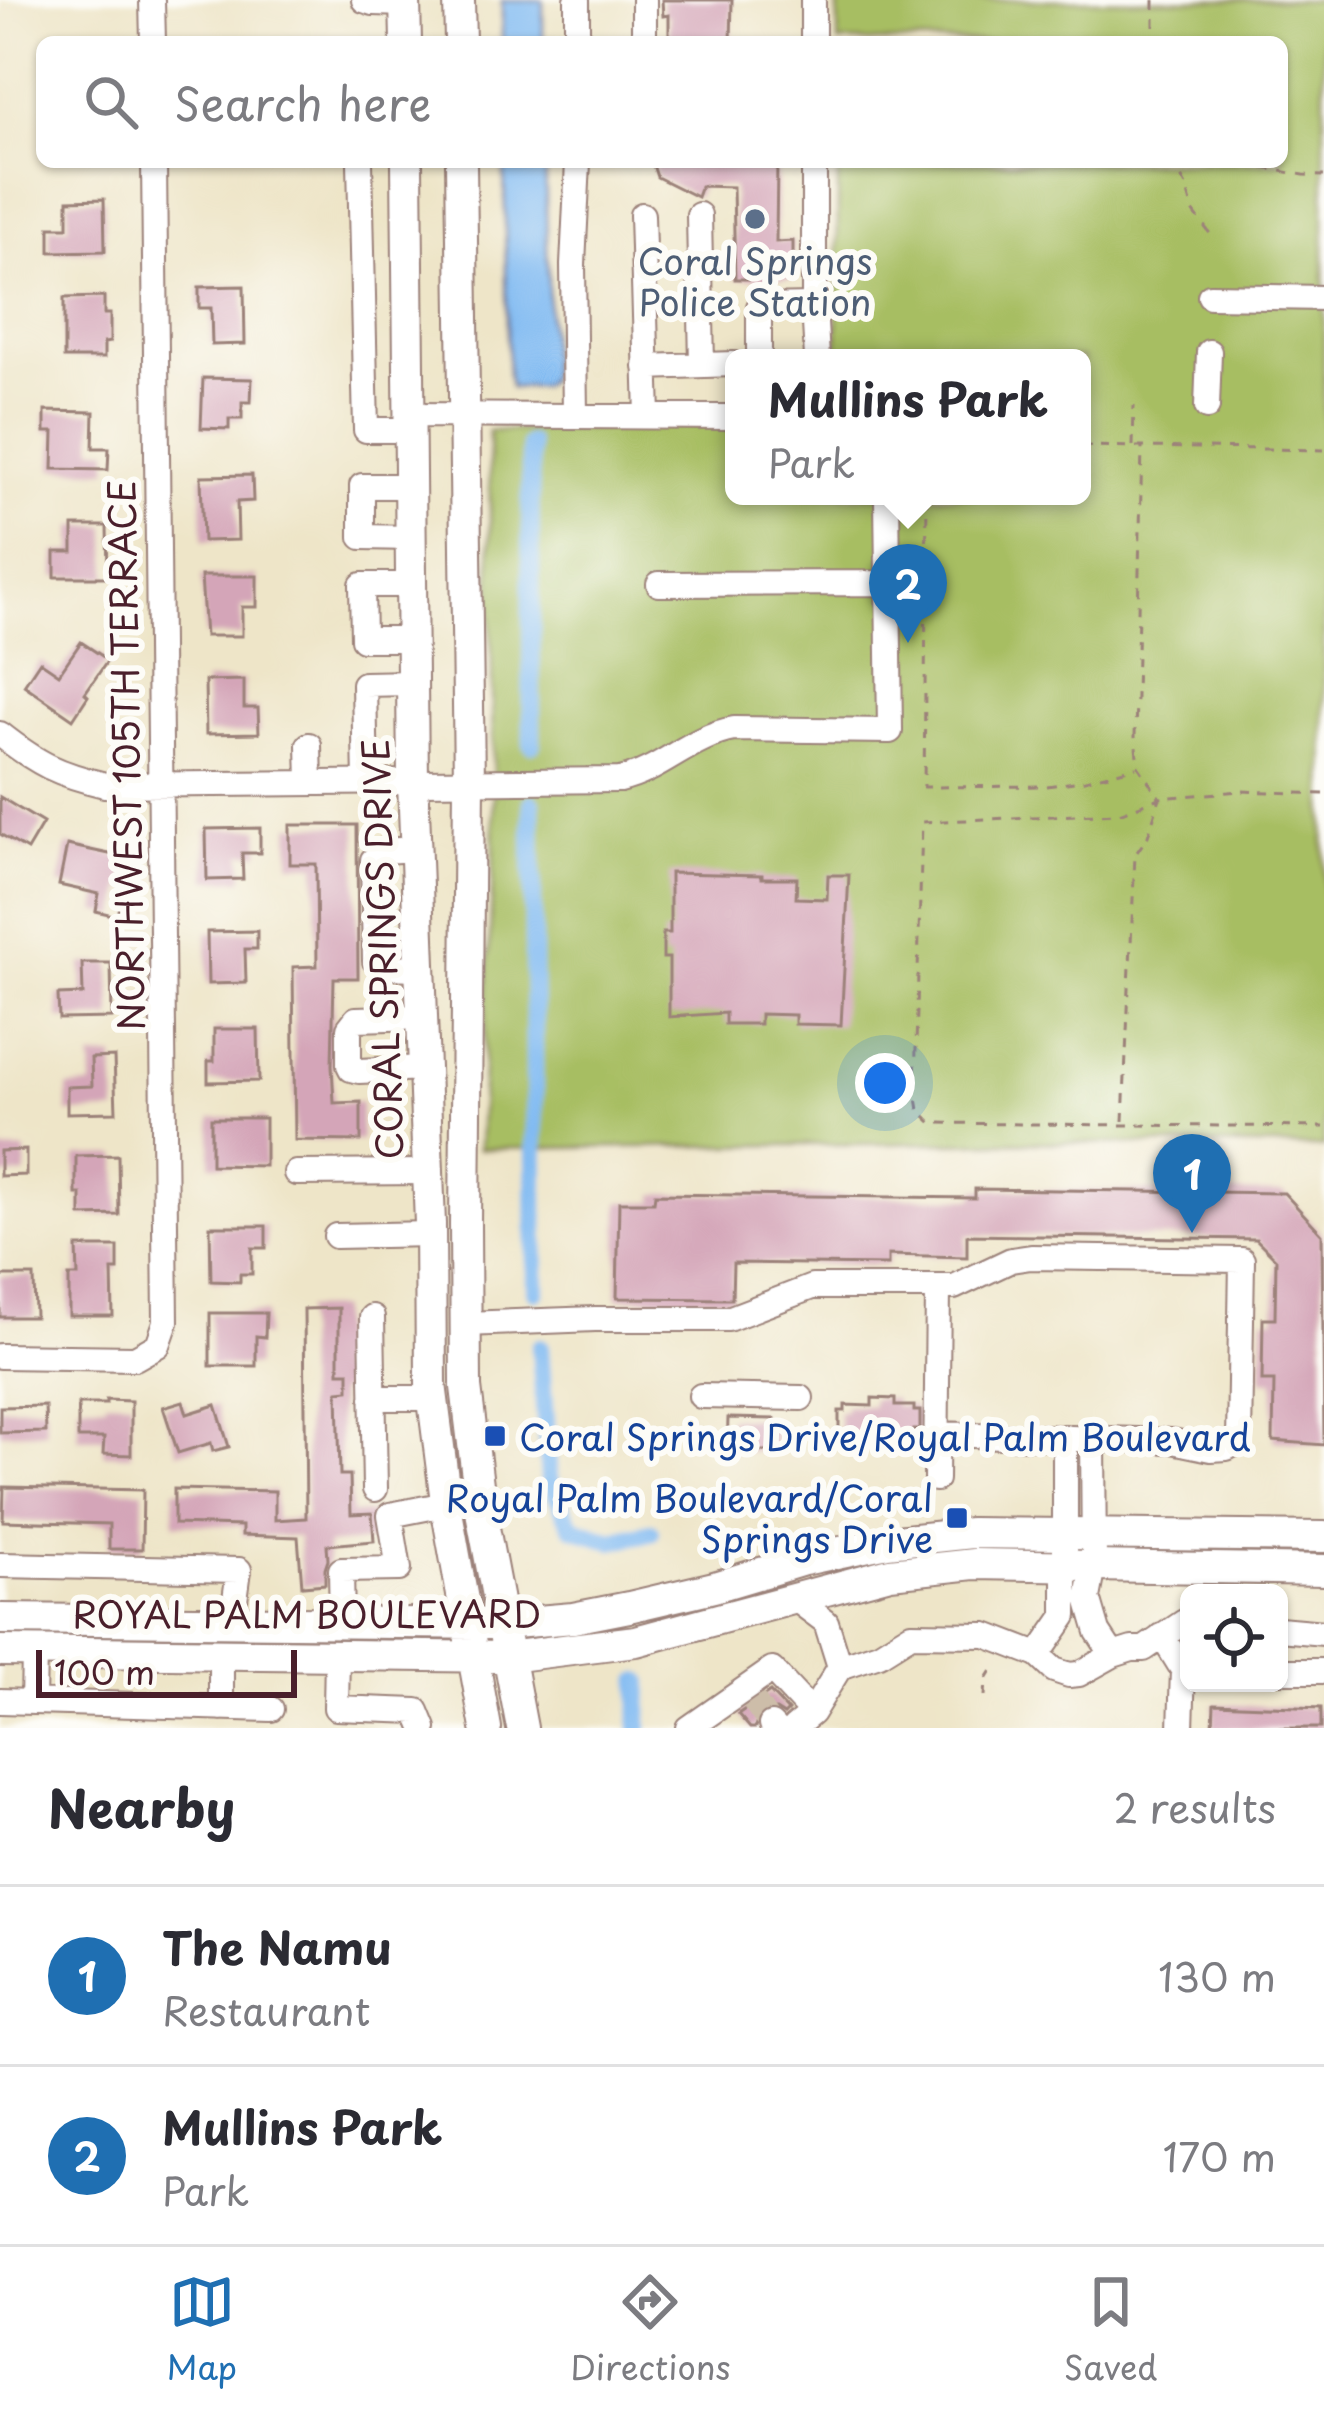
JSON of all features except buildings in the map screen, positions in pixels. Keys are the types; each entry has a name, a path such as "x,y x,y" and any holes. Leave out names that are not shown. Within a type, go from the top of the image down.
{"main road":[{"path":"459,0 460,36"},
{"path":"405,2 406,36"},
{"name":"CORAL SPRINGS DRIVE","path":"407,168 413,782 433,1398 446,1504 486,1728"},
{"path":"461,168 469,782 466,1387 482,1517 522,1728"},
{"name":"ROYAL PALM BOULEVARD","path":"0,1619 502,1624 629,1607 803,1560 887,1542 971,1533 1324,1537"},
{"name":"ROYAL PALM BOULEVARD","path":"0,1651 508,1657 636,1641 890,1573 974,1564 1324,1570"}],"street":[{"path":"152,0 153,36"},
{"path":"364,0 405,2"},
{"path":"577,0 577,36"},
{"path":"642,36 644,0"},
{"path":"813,0 813,36"},
{"name":"NORTHWEST 105TH TERRACE","path":"0,1356 135,1358 158,1346 166,1322 154,168"},
{"path":"360,168 366,430 464,415 725,417"},
{"path":"575,414 573,265 578,168"},
{"path":"814,168 817,349"},
{"path":"642,214 648,416"},
{"path":"699,214 702,365"},
{"path":"1210,296 1324,298"},
{"path":"759,349 759,307 814,306"},
{"path":"1207,407 1209,352"},
{"path":"646,367 725,364"},
{"path":"410,486 362,486 362,537 411,538"},
{"path":"0,734 34,760 66,776 105,785 620,780 661,764 695,740 734,729 890,731 887,505"},
{"path":"659,584 888,583"},
{"path":"411,585 362,585 363,639 412,639"},
{"path":"366,783 364,684 412,683"},
{"path":"309,746 310,783"},
{"path":"416,849 383,851 373,860 375,961 382,967 420,968"},
{"path":"422,1018 356,1019 349,1028 349,1065 359,1071 424,1068"},
{"path":"296,1173 428,1172"},
{"path":"336,1236 430,1234"},
{"path":"466,1324 728,1319 812,1288 954,1287 1011,1260 1031,1257 1242,1260 1239,1441 1227,1448 1172,1441 936,1434"},
{"path":"936,1479 938,1289"},
{"path":"372,1317 375,1489"},
{"path":"700,1396 801,1398"},
{"path":"374,1398 433,1398"},
{"path":"1038,1655 1065,1616 1078,1566 1065,1437"},
{"path":"1078,1534 1093,1438"},
{"path":"342,1624 341,1570 399,1569 390,1515 446,1504"},
{"path":"0,1565 238,1570 232,1622"},
{"path":"1078,1566 1091,1616 1113,1655"},
{"path":"838,1586 826,1622 840,1667"},
{"path":"794,1598 826,1622"},
{"path":"788,1724 840,1667 879,1654 911,1634 986,1635 1038,1655 1054,1670 1069,1675 1093,1669 1113,1655 1144,1648 1180,1625"},
{"path":"1288,1630 1324,1633"},
{"path":"1162,1636 1180,1662"},
{"path":"33,1702 34,1652"},
{"path":"221,1654 221,1708"},
{"path":"337,1655 336,1708 417,1711 424,1728"},
{"path":"689,1728 719,1720 772,1670 788,1724"},
{"path":"1288,1671 1324,1671"},
{"path":"1181,1728 1184,1692"},
{"path":"0,1702 271,1709"}],"path":[{"path":"1154,0 1154,36"},
{"path":"1176,168 1193,211 1211,235"},
{"path":"1261,168 1324,176"},
{"path":"1133,447 1134,406"},
{"path":"1091,446 1324,450"},
{"path":"1142,447 1135,737 1138,766 1160,798"},
{"path":"927,505 924,787 1048,786 1138,766"},
{"path":"1324,794 1241,791 1160,798 1120,813 922,822 915,1086 920,1110 932,1123 1324,1127"},
{"path":"1124,1124 1135,855 1148,836 1160,798"},
{"path":"985,1696 986,1680 1002,1652"}],"green space":[{"path":"838,0 1324,0 1324,1147 1015,1142 479,1149 494,854 489,431 725,424 725,505 1091,505 1091,349 837,349 838,168 1288,168 1288,36 838,36"}],"water":[{"path":"502,0 543,0 543,36 502,36"},
{"path":"504,168 545,168 549,381 542,386 511,388"}],"waterway":[{"path":"530,444 532,744"},
{"path":"532,803 536,1291"},
{"path":"540,1347 549,1479 572,1527 612,1541 651,1532"},
{"path":"639,1728 640,1681"}],"tunnel":[{"path":"753,1700 771,1725"}],"place":[{"name":"Coral Springs Police Station","path":"755,219"},
{"name":"Mullins Park","path":"908,643"},
{"name":"The Namu","path":"1192,1233"},
{"name":"Coral Springs Drive/Royal Palm Boulevard","path":"495,1436"},
{"name":"Royal Palm Boulevard/Coral Springs Drive","path":"957,1518"}]}
